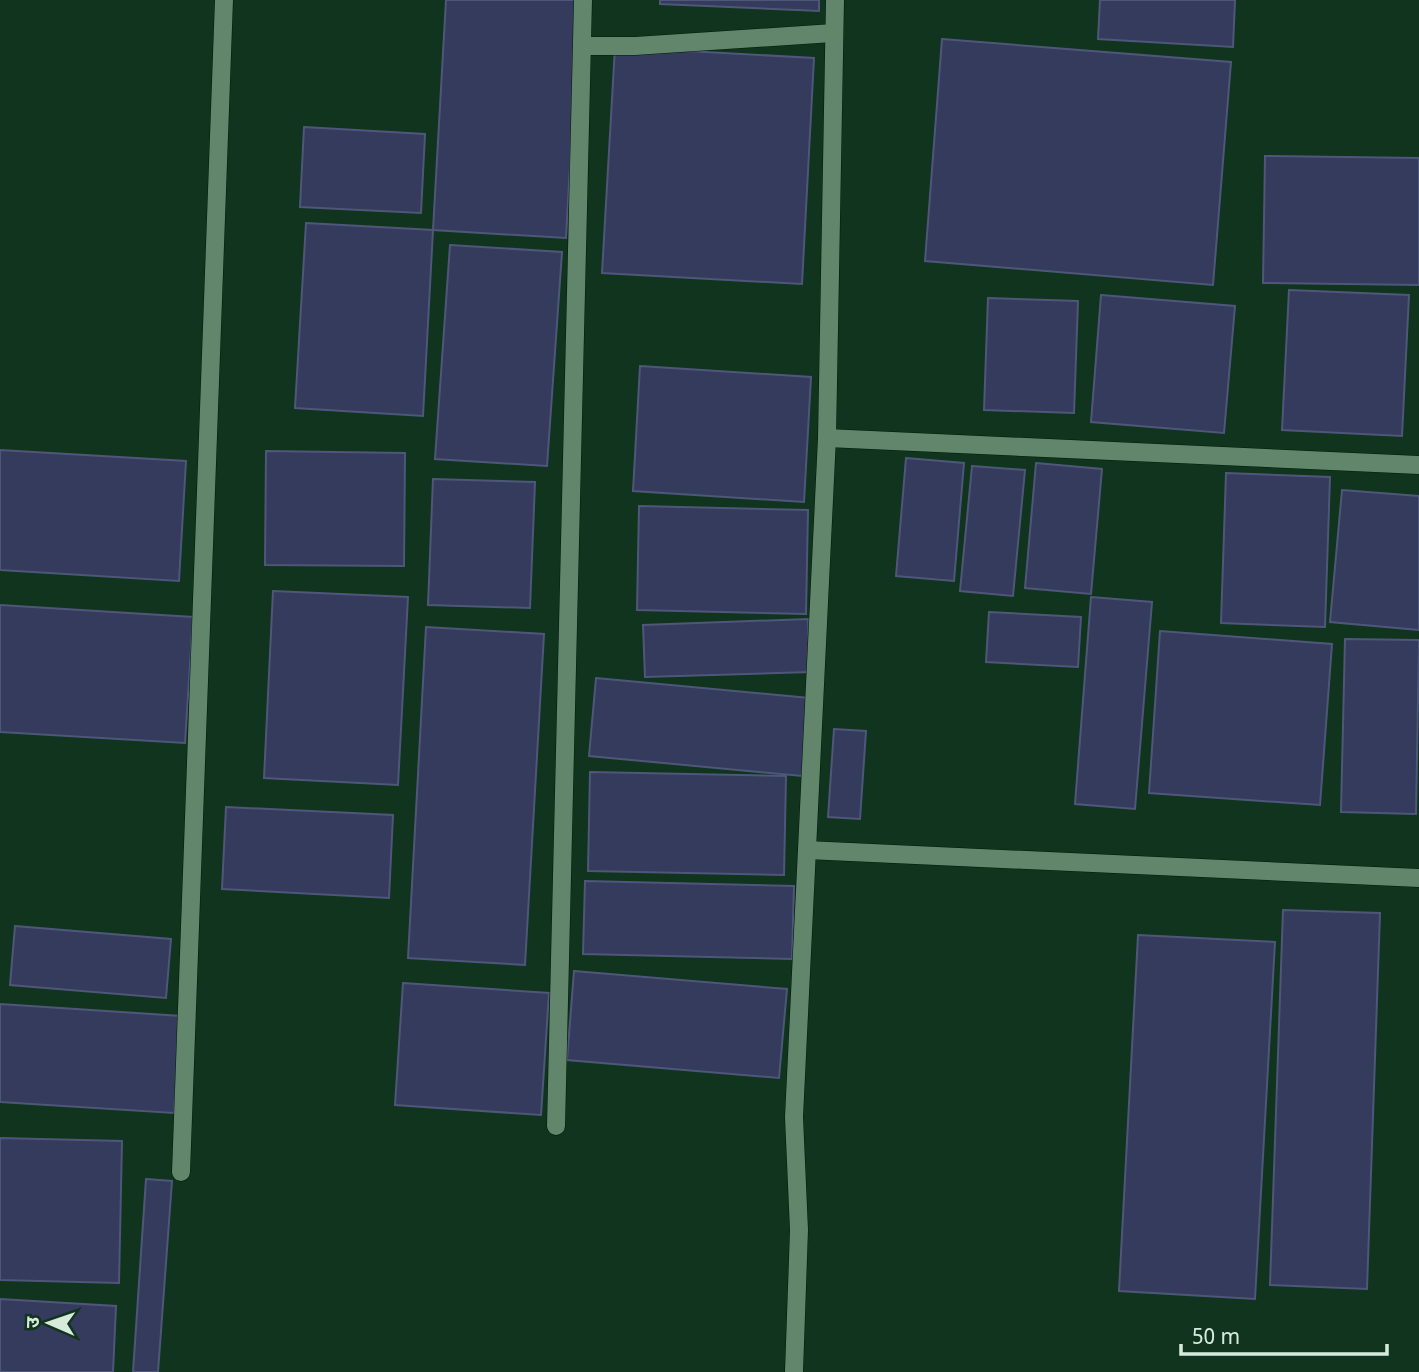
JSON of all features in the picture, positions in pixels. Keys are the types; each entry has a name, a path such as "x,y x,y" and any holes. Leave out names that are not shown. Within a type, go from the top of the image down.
{"street":[{"path":"181,1172 224,0"},
{"path":"556,1126 583,0"},
{"path":"794,1372 799,1230 794,1117 827,438 835,0"},
{"path":"582,46 635,46 833,33"},
{"path":"827,438 1419,465"},
{"path":"807,850 1419,878"}],"building":[{"path":"446,0 579,0 566,238 433,230"},
{"path":"660,0 819,0 819,11 660,4"},
{"path":"1100,0 1235,0 1233,47 1098,39"},
{"path":"942,39 1231,62 1213,285 925,261"},
{"path":"615,47 814,58 802,284 602,273"},
{"path":"304,127 425,134 421,213 300,207"},
{"path":"1265,156 1419,158 1419,285 1263,283"},
{"path":"306,223 433,230 423,416 295,408"},
{"path":"450,245 562,252 547,466 435,459"},
{"path":"1289,290 1409,295 1402,436 1282,430"},
{"path":"1101,295 1235,306 1224,433 1091,422"},
{"path":"988,298 1078,301 1074,413 984,410"},
{"path":"640,366 811,377 804,502 633,491"},
{"path":"0,450 186,461 179,581 0,570"},
{"path":"266,451 405,453 404,566 265,565"},
{"path":"906,458 964,463 954,581 896,576"},
{"path":"1036,463 1102,469 1091,594 1025,588"},
{"path":"972,466 1025,470 1013,596 960,591"},
{"path":"1226,473 1330,477 1325,627 1221,623"},
{"path":"433,479 535,482 530,608 428,605"},
{"path":"1342,490 1419,496 1419,630 1330,622"},
{"path":"639,506 808,510 806,614 637,610"},
{"path":"273,591 408,597 398,785 264,778"},
{"path":"1091,597 1152,602 1135,809 1075,804"},
{"path":"0,605 193,617 185,743 0,732"},
{"path":"989,612 1081,617 1078,667 986,662"},
{"path":"808,619 810,672 645,677 643,625"},
{"path":"426,627 544,634 525,965 408,958"},
{"path":"1160,631 1332,644 1320,805 1149,793"},
{"path":"1345,639 1419,640 1416,814 1341,812"},
{"path":"596,678 809,698 802,776 589,756"},
{"path":"834,729 866,731 860,819 828,817"},
{"path":"590,772 786,776 784,875 588,871"},
{"path":"226,807 393,815 389,898 222,889"},
{"path":"585,881 794,886 792,959 583,954"},
{"path":"1283,910 1380,913 1367,1289 1270,1285"},
{"path":"15,926 171,939 166,998 10,985"},
{"path":"1138,935 1275,942 1255,1299 1119,1291"},
{"path":"574,971 787,989 779,1078 567,1060"},
{"path":"403,983 549,993 541,1115 395,1105"},
{"path":"0,1004 181,1016 174,1113 0,1102"},
{"path":"0,1138 122,1141 119,1283 0,1280"},
{"path":"146,1179 172,1181 158,1372 133,1372"},
{"path":"0,1299 116,1306 113,1372 0,1372"}]}
